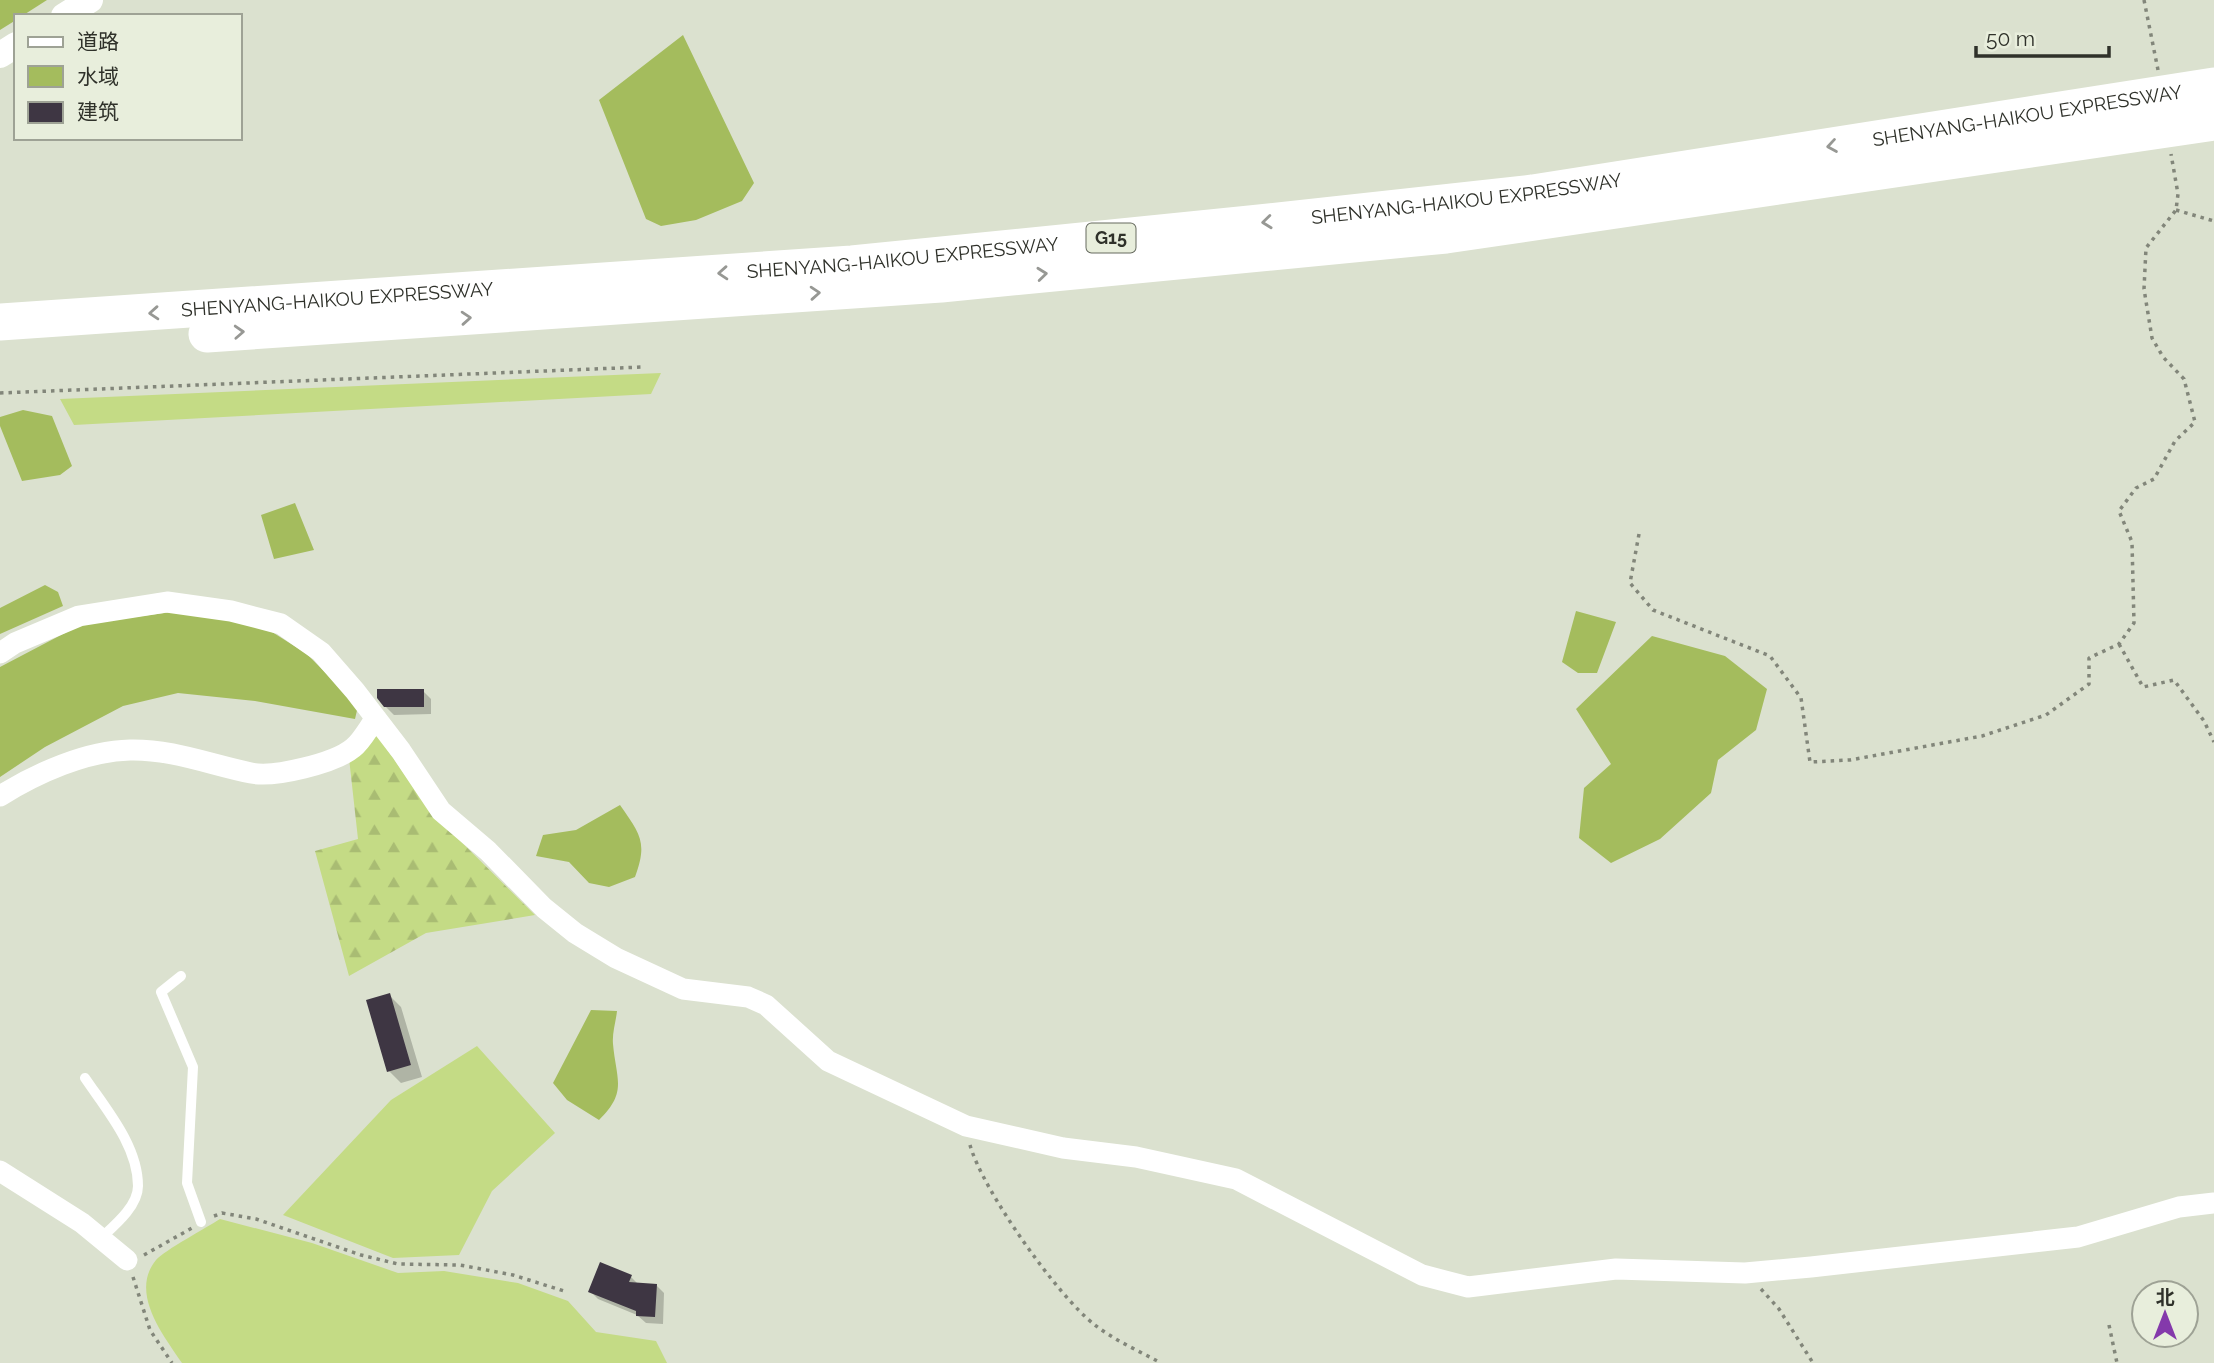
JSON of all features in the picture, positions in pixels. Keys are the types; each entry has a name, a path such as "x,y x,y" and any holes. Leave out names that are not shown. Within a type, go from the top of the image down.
{"highway":[{"name":"SHENYANG-HAIKOU EXPRESSWAY","path":"0,322 852,264 1263,222 1533,193 2214,86"},
{"name":"SHENYANG-HAIKOU EXPRESSWAY","path":"0,346 446,320 942,284 1446,235 2214,122"}],"street":[{"path":"67,14 90,0"},
{"path":"0,653 15,643 79,615 167,602 231,611 281,624 321,652 376,718 441,811 488,851 544,908 575,933 615,958 683,989 748,998 766,1005 828,1061 966,1126 1063,1148 1136,1157 1236,1179 1422,1275 1468,1287 1616,1269 1745,1273 2078,1237 2179,1207 2214,1203"},
{"path":"0,796 33,776 110,752 132,750 199,758 254,774 309,768 353,748 376,718"},
{"path":"0,1171 82,1223 127,1260"}],"lane":[{"path":"181,976 161,992 193,1067 187,1183 201,1222"},
{"path":"85,1078 128,1146 138,1187 125,1216 101,1238"}],"path":[{"path":"2144,0 2156,58"},
{"path":"1639,534 1630,583 1653,610 1770,656 1801,698 1810,762 1850,760 1982,736 2046,716 2088,684 2088,658 2119,644 2134,623 2132,542 2119,511 2136,488 2154,479 2175,441 2195,422 2184,379 2163,357 2152,338 2144,289 2146,248 2176,210 2178,194 2172,157"},
{"path":"2176,210 2214,221"},
{"path":"0,393 643,367"},
{"path":"2119,644 2143,687 2174,680 2204,720 2214,742"},
{"path":"966,1126 976,1168 1041,1266 1094,1325 1161,1363"},
{"path":"172,1363 150,1330 127,1260 150,1254 201,1222 222,1213 256,1219 314,1236 361,1255 398,1264 460,1265 513,1275 564,1291"},
{"path":"1745,1273 1779,1309 1812,1363"},
{"path":"2109,1325 2117,1363"}],"green space":[{"path":"661,373 651,394 74,425 60,399"},
{"path":"377,735 431,812 535,915 426,933 349,976 315,851 358,839 349,758"},
{"path":"477,1046 555,1133 492,1191 459,1255 393,1258 283,1215 391,1100"},
{"path":"220,1219 312,1243 398,1273 444,1271 518,1283 568,1301 596,1332 656,1341 667,1363 182,1363 152,1314 146,1286 149,1273 161,1256"}],"water":[{"path":"0,0 47,0 25,14 14,14 14,21 0,30"},
{"path":"683,35 754,183 742,201 696,220 661,226 646,219 599,100"},
{"path":"23,410 52,416 72,466 60,475 22,481 0,426 0,417"},
{"path":"295,503 314,550 274,559 261,515"},
{"path":"45,585 58,592 63,606 0,634 0,608"},
{"path":"1576,611 1616,622 1597,673 1578,673 1562,662"},
{"path":"172,612 261,625 307,654 358,706 355,719 255,701 178,693 123,706 45,747 0,777 0,667 82,624"},
{"path":"1652,636 1725,656 1767,689 1756,730 1718,760 1711,793 1660,839 1611,863 1579,838 1584,788 1611,764 1576,709"},
{"path":"620,805 640,839 641,855 635,877 609,887 589,883 569,862 536,856 543,835 576,830"},
{"path":"591,1010 617,1011 613,1040 618,1076 617,1093 599,1120 567,1100 553,1083"}],"building":[{"path":"377,689 424,689 424,707 384,707 377,698"},
{"path":"390,993 411,1065 387,1072 366,1000"},
{"path":"600,1262 632,1275 629,1282 657,1284 655,1317 636,1316 636,1311 588,1292"}]}
